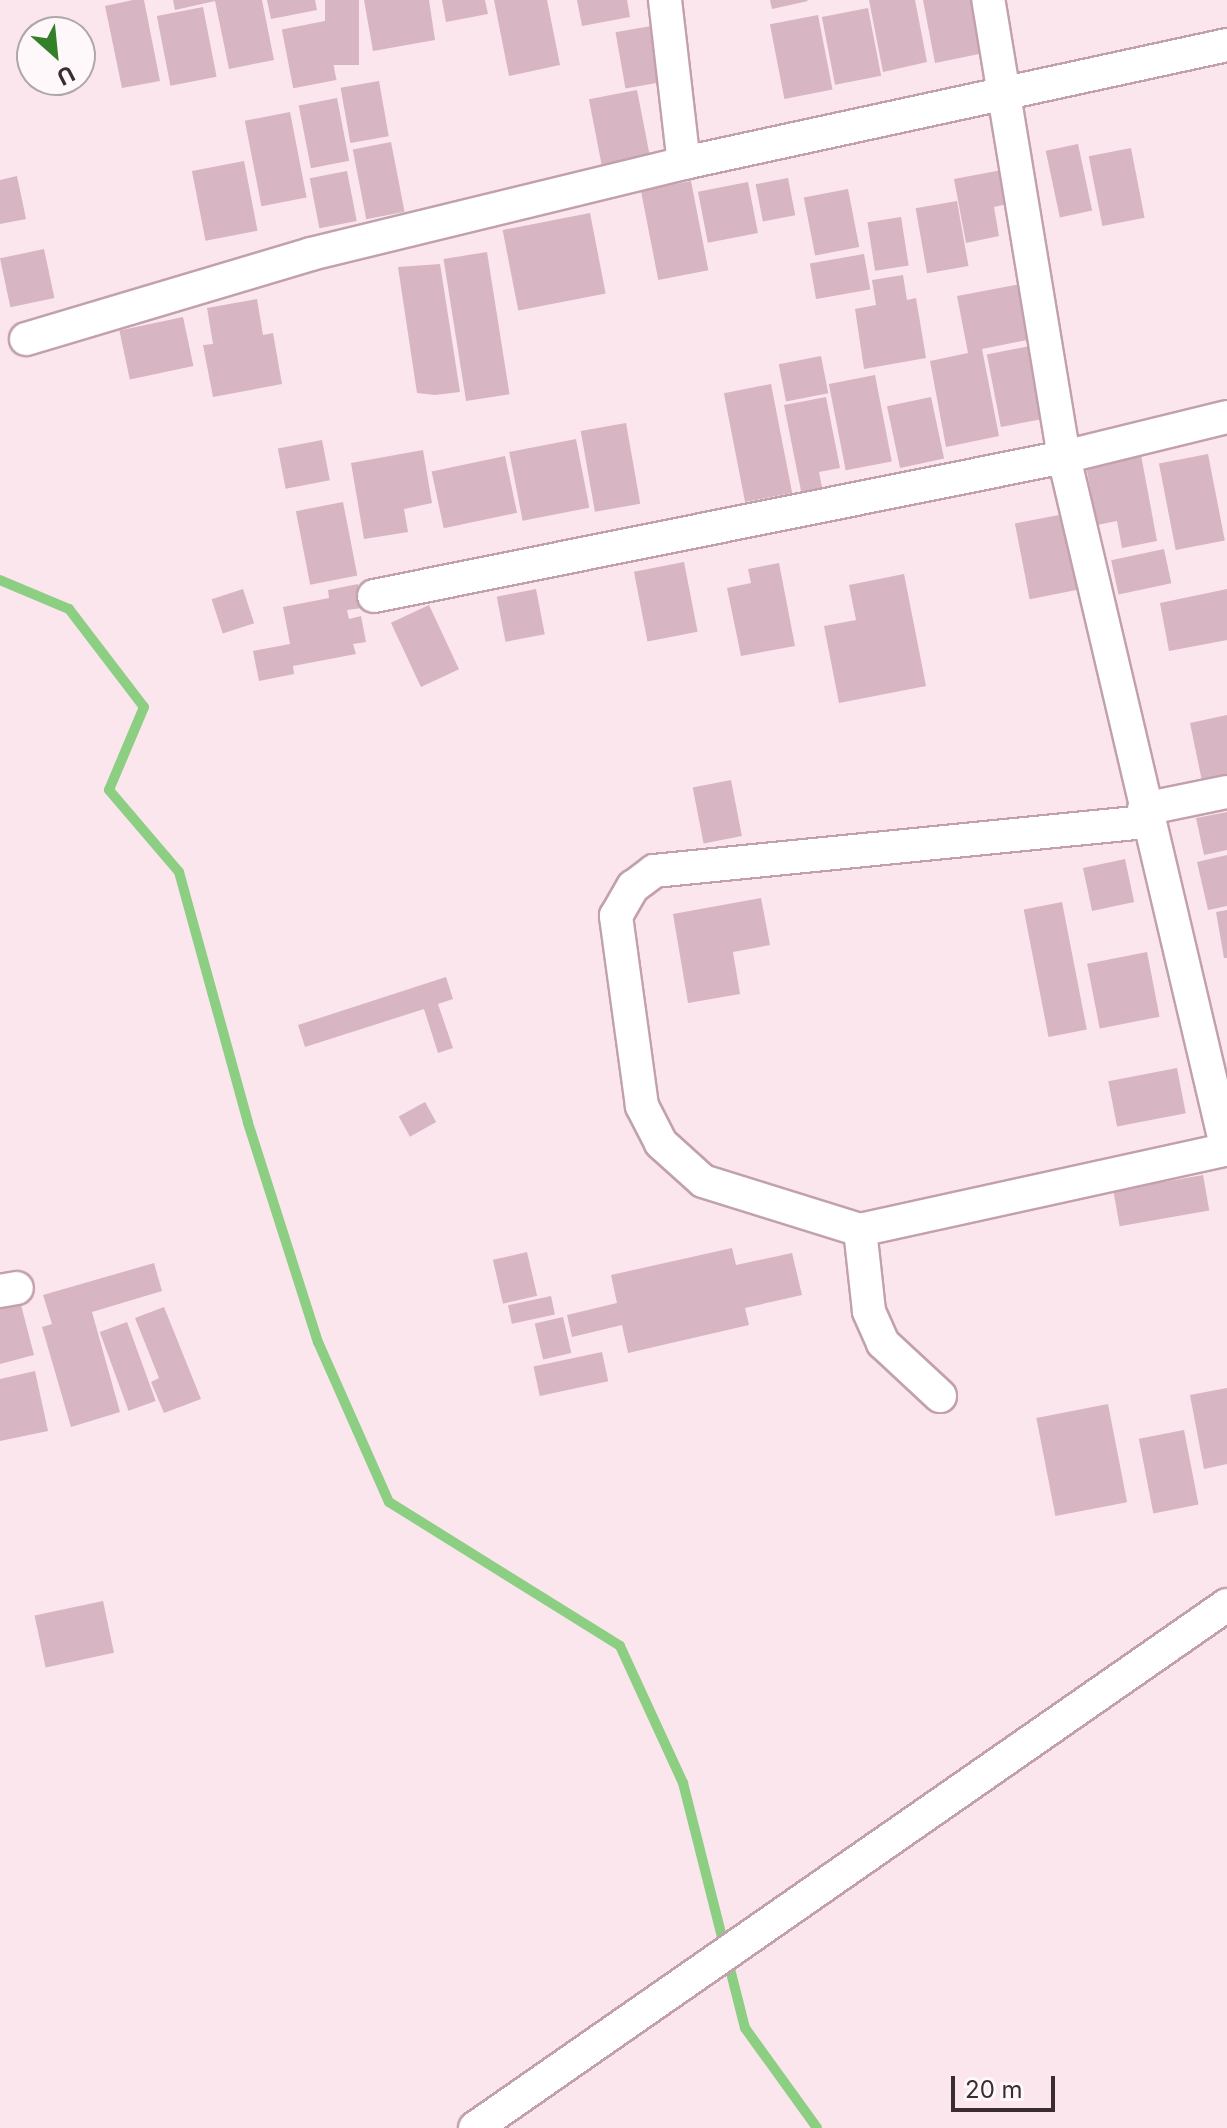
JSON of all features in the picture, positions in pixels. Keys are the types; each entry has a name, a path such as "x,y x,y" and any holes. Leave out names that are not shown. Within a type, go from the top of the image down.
{"street":[{"path":"665,0 684,163"},
{"path":"988,0 1008,94 1064,457 1145,815 1227,1150 860,1230 703,1181 661,1143 642,1106 616,916 633,887 654,871 1145,815 1227,792"},
{"path":"26,339 311,254 684,163 1227,45"},
{"path":"374,596 1064,457 1227,417"},
{"path":"860,1230 869,1311 883,1343 940,1396"},
{"path":"475,2128 1227,1605"}],"building":[{"path":"144,0 160,81 122,88 105,6"},
{"path":"173,0 262,0 274,60 229,69 215,1 175,10"},
{"path":"267,0 315,0 317,10 271,19"},
{"path":"325,0 359,0 359,65 325,65"},
{"path":"364,0 429,0 435,40 373,51"},
{"path":"442,0 485,0 488,14 446,22"},
{"path":"494,0 547,0 560,65 509,76"},
{"path":"577,0 627,0 630,17 582,26"},
{"path":"770,0 807,0 808,1 772,9"},
{"path":"869,0 915,0 927,62 883,72"},
{"path":"923,0 974,0 984,53 935,63"},
{"path":"203,7 217,77 170,86 157,16"},
{"path":"868,8 881,76 835,85 822,17"},
{"path":"818,15 833,90 784,99 770,24"},
{"path":"325,21 336,80 293,88 282,29"},
{"path":"651,26 661,82 625,88 616,32"},
{"path":"379,81 389,136 350,143 341,88"},
{"path":"637,90 650,156 602,165 589,99"},
{"path":"337,98 349,161 311,168 299,105"},
{"path":"290,112 307,197 261,206 245,121"},
{"path":"391,142 405,212 366,219 353,149"},
{"path":"1078,144 1092,211 1060,217 1046,151"},
{"path":"1131,148 1145,218 1102,226 1089,156"},
{"path":"244,161 258,231 206,241 192,171"},
{"path":"1002,170 1008,204 994,207 999,236 966,243 954,179"},
{"path":"347,171 357,221 319,228 310,178"},
{"path":"17,176 26,219 0,224 0,180"},
{"path":"788,178 795,215 763,222 756,184"},
{"path":"691,181 708,270 658,280 641,191"},
{"path":"748,182 758,233 708,243 698,192"},
{"path":"848,189 859,247 815,256 804,198"},
{"path":"957,201 968,266 927,273 916,208"},
{"path":"590,213 606,293 518,310 503,230"},
{"path":"901,217 909,265 875,271 867,222"},
{"path":"44,249 54,298 10,307 0,258"},
{"path":"487,252 510,394 466,401 444,259"},
{"path":"864,254 870,289 816,299 810,264"},
{"path":"440,264 460,392 435,395 417,393 398,267"},
{"path":"903,275 907,300 916,298 926,358 864,369 855,309 876,305 872,280"},
{"path":"1026,283 1037,338 982,349 999,436 946,447 930,361 968,353 957,296"},
{"path":"257,299 263,335 273,333 282,384 213,397 203,345 213,344 207,308"},
{"path":"183,317 193,366 130,379 119,331"},
{"path":"1030,346 1044,419 1001,427 987,354"},
{"path":"821,356 828,393 786,402 779,364"},
{"path":"875,375 892,461 846,470 829,384"},
{"path":"771,384 792,493 745,502 724,393"},
{"path":"826,397 840,468 819,472 824,497 803,501 784,405"},
{"path":"931,397 944,459 900,468 887,406"},
{"path":"626,423 640,504 595,512 581,431"},
{"path":"576,439 589,508 523,521 509,452"},
{"path":"322,440 330,480 286,489 278,449"},
{"path":"423,450 432,503 404,509 408,532 364,539 351,463"},
{"path":"1208,454 1225,540 1176,550 1159,464"},
{"path":"1141,455 1157,541 1122,548 1117,521 1097,525 1086,466"},
{"path":"505,456 517,513 444,528 432,472"},
{"path":"343,502 357,576 310,585 296,511"},
{"path":"1064,514 1079,590 1030,599 1015,524"},
{"path":"1164,549 1171,583 1118,594 1111,560"},
{"path":"684,562 698,632 647,641 634,572"},
{"path":"779,563 795,646 741,656 727,588 751,583 748,569"},
{"path":"904,574 926,686 839,703 824,626 856,620 849,585"},
{"path":"358,584 362,608 347,610 349,619 361,616 366,642 353,644 356,654 293,666 294,674 259,681 253,651 290,644 283,607 329,598 328,590"},
{"path":"243,589 254,623 223,633 212,599"},
{"path":"536,589 545,634 506,642 497,597"},
{"path":"1227,589 1227,640 1169,651 1160,603"},
{"path":"429,605 459,669 421,687 391,623"},
{"path":"1227,715 1227,776 1202,781 1190,723"},
{"path":"731,780 742,836 704,843 693,787"},
{"path":"1227,812 1227,850 1204,855 1196,818"},
{"path":"1227,855 1227,906 1208,910 1197,862"},
{"path":"1125,859 1134,902 1092,911 1083,868"},
{"path":"761,898 770,945 733,952 740,994 688,1003 673,914"},
{"path":"1062,902 1087,1030 1049,1037 1024,909"},
{"path":"1227,910 1227,958 1224,958 1216,912"},
{"path":"1147,952 1160,1017 1100,1028 1087,964"},
{"path":"446,977 453,999 438,1004 453,1048 438,1053 424,1009 305,1047 298,1025"},
{"path":"1177,1068 1186,1113 1117,1127 1108,1081"},
{"path":"425,1102 436,1122 410,1137 399,1117"},
{"path":"1203,1175 1209,1210 1120,1226 1113,1191"},
{"path":"732,1248 736,1265 792,1253 802,1295 745,1308 749,1325 628,1353 622,1325 572,1337 567,1315 617,1303 611,1275"},
{"path":"527,1252 537,1296 503,1304 493,1260"},
{"path":"154,1263 162,1291 92,1312 120,1412 71,1427 42,1327 52,1324 43,1295"},
{"path":"551,1296 555,1315 512,1324 508,1305"},
{"path":"20,1301 34,1355 0,1364 0,1307"},
{"path":"164,1307 201,1399 164,1413 151,1382 159,1378 135,1318"},
{"path":"563,1317 571,1353 543,1360 535,1324"},
{"path":"127,1322 156,1401 128,1411 100,1332"},
{"path":"602,1352 608,1381 540,1396 534,1367"},
{"path":"35,1371 48,1431 0,1441 0,1379"},
{"path":"1227,1388 1227,1464 1204,1469 1190,1395"},
{"path":"1108,1404 1127,1502 1055,1516 1036,1418"},
{"path":"1184,1430 1199,1505 1153,1513 1139,1439"},
{"path":"103,1601 114,1653 46,1667 35,1616"}],"waterway":[{"path":"0,580 69,609 144,707 109,790 179,872 248,1123 318,1342 389,1502 620,1646 683,1783 745,2028 817,2128"}]}
